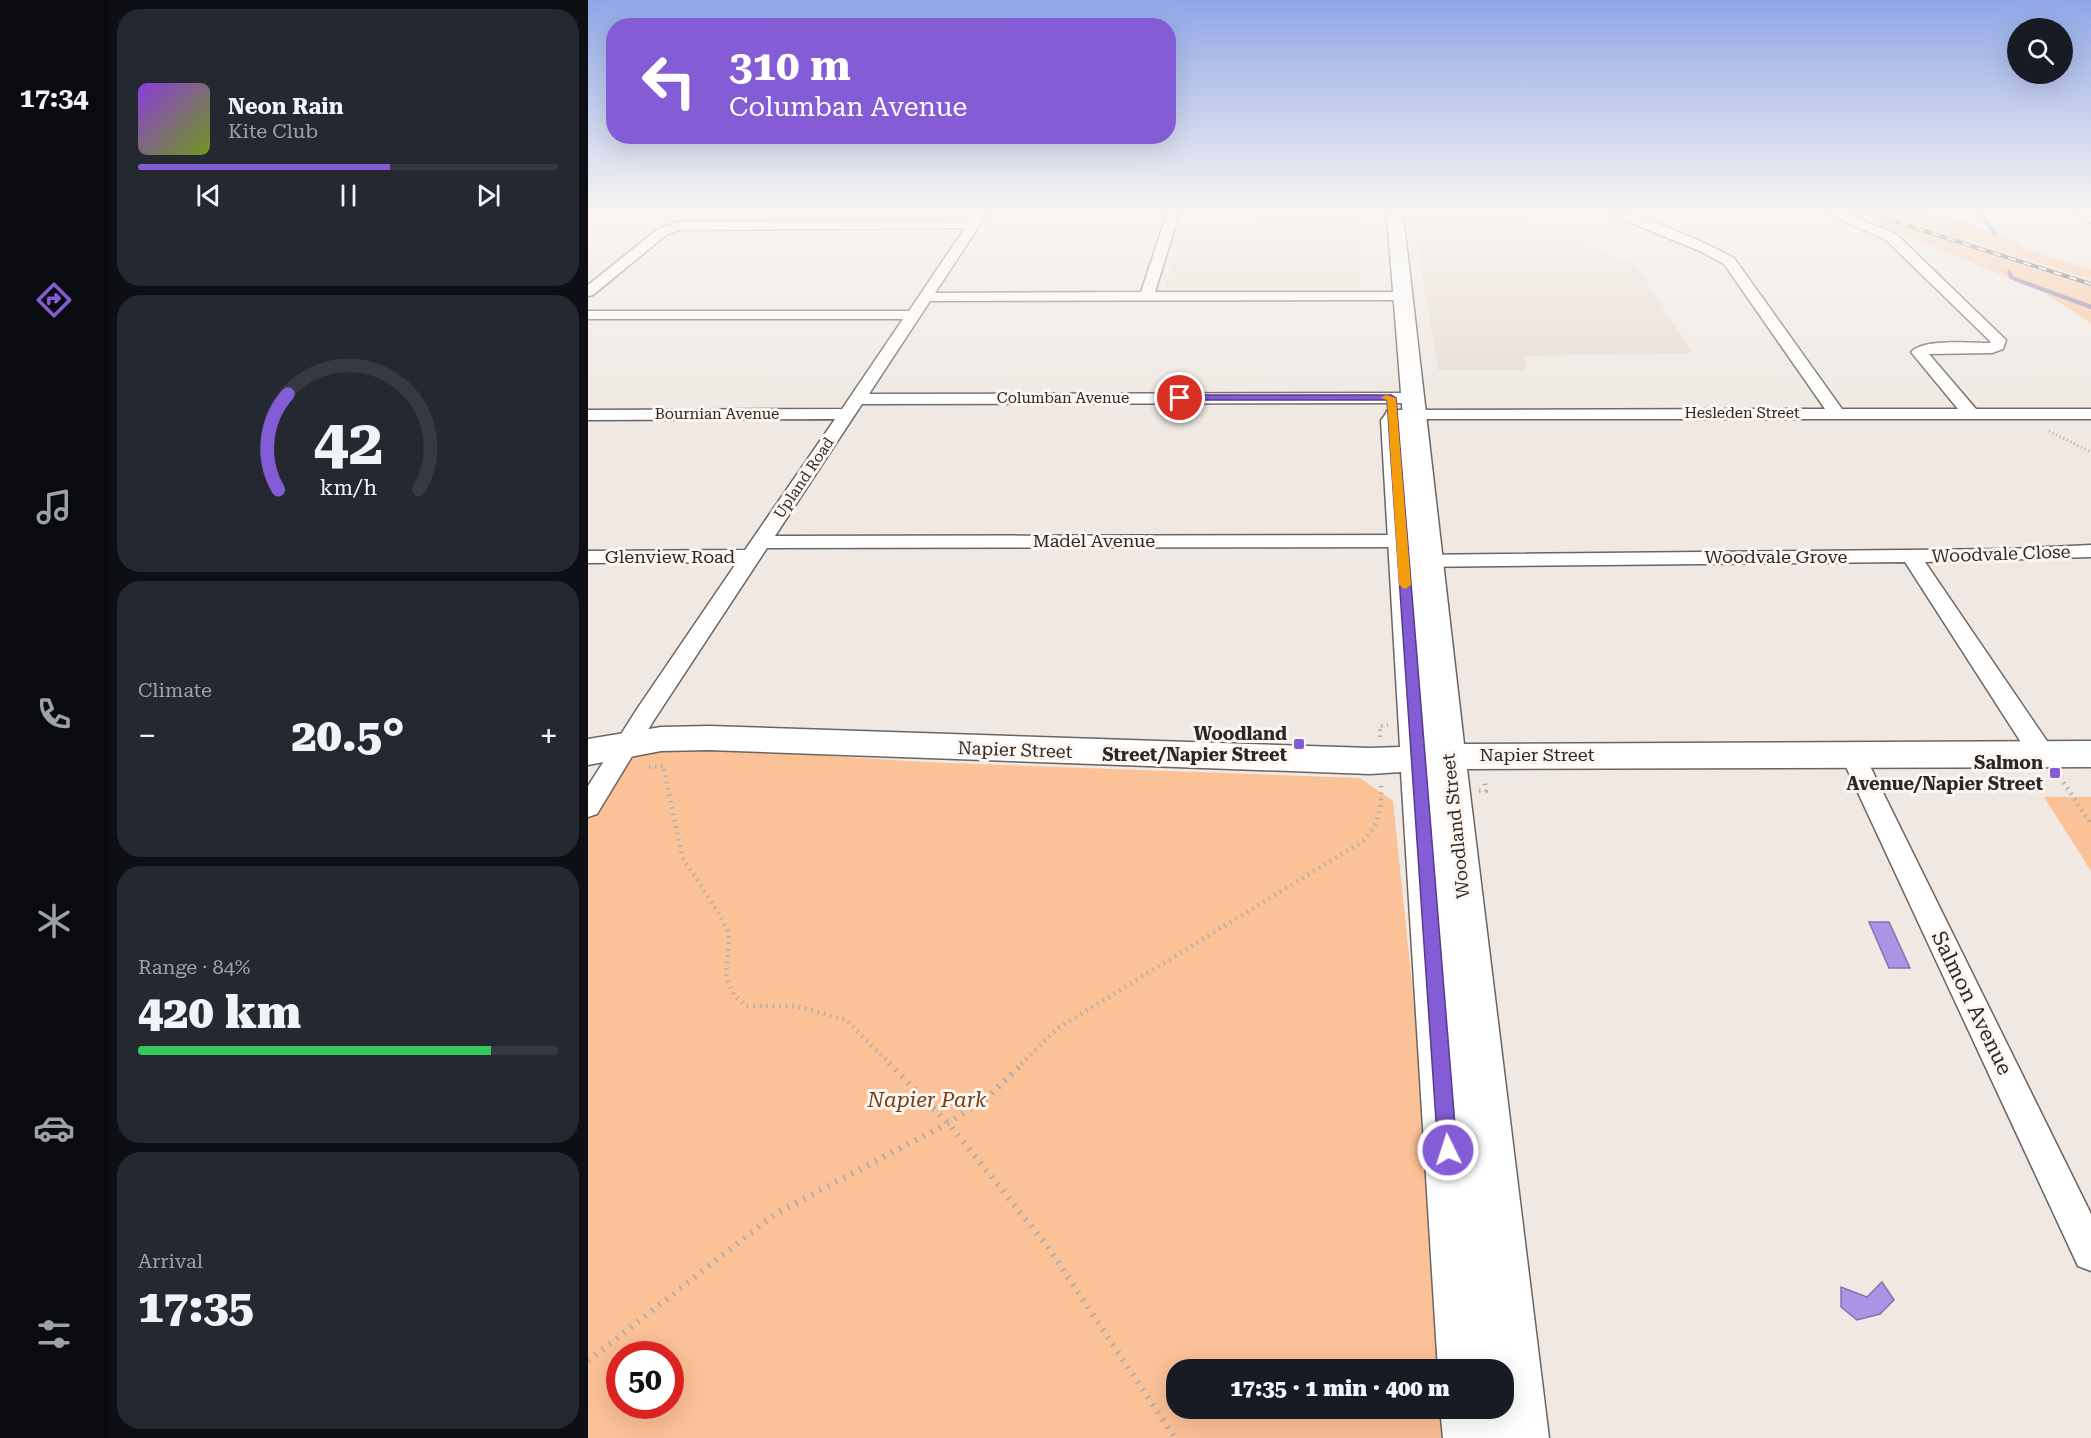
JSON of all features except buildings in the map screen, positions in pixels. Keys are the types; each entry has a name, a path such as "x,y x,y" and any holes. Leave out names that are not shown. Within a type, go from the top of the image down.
{"main road":[{"name":"Woodland Street","path":"1390,281 1478,1245 1521,1438"},
{"name":"Woodland Street","path":"1393,281 1389,369 1403,406"},
{"name":"Napier Street","path":"588,752 635,755 669,738 709,738 1370,761 1432,758 2091,754"},
{"name":"Woodland Street","path":"1466,1359 1478,1245"},
{"path":"1469,1419 1471,1438"}],"street":[{"path":"588,292 601,281"},
{"name":"Upland Road","path":"588,807 616,765 635,755 756,549 936,281"},
{"path":"1147,296 1152,281"},
{"path":"1743,281 1836,413"},
{"path":"1937,281 1998,340 1998,346 1992,348 1930,348 1919,352 1970,413"},
{"path":"925,297 1393,296"},
{"path":"588,315 912,315"},
{"name":"Columban Avenue","path":"852,406 1403,406"},
{"name":"Bournian Avenue","path":"588,415 852,406"},
{"name":"Hesleden Street","path":"1403,406 1836,413 2091,414"},
{"name":"Madel Avenue","path":"756,549 1416,551"},
{"name":"Glenview Road","path":"588,557 756,549"},
{"name":"Woodvale Grove","path":"1416,551 1911,556"},
{"name":"Woodvale Close","path":"1911,556 2091,551"},
{"path":"1911,556 2042,754"},
{"name":"Salmon Avenue","path":"1852,754 2091,1253"}],"path":[{"path":"2042,754 2091,824"},
{"path":"635,755 663,766 682,857 718,912 729,934 726,977 734,995 746,1006 796,1006 846,1020 948,1123 1048,1247 1175,1438"},
{"path":"588,1361 775,1214 948,1123 986,1099 1058,1028 1363,841 1377,827 1382,810 1382,787"}],"shaded area":[{"path":"1167,281 1360,281 1360,288 1165,288"},
{"path":"1423,281 1646,281 1692,353 1525,356 1525,370 1438,370"},
{"path":"2073,281 2091,281 2091,287"},
{"path":"1869,922 1889,922 1910,968 1889,968"},
{"path":"1882,1282 1894,1300 1880,1314 1857,1320 1841,1307 1841,1287 1867,1297"}],"green space":[{"path":"2017,281 2073,281 2091,287 2091,323 2043,292"},
{"name":"Napier Park","path":"628,743 924,762 1360,778 1393,801 1451,1359 1166,1359 1166,1419 1457,1419 1459,1438 588,1438 588,805"},
{"path":"2044,797 2091,797 2091,871"}],"waterway":[{"path":"2020,281 2091,307"}],"railway":[{"path":"2082,281 2091,284"}],"slow traffic":[{"path":"1386,398 1391,398 1405,585"}],"place":[{"name":"Woodland Street/Napier Street","path":"1299,744"},
{"name":"Salmon Avenue/Napier Street","path":"2055,773"}],"route":[{"path":"1180,398 1391,398 1448,1150"}]}
